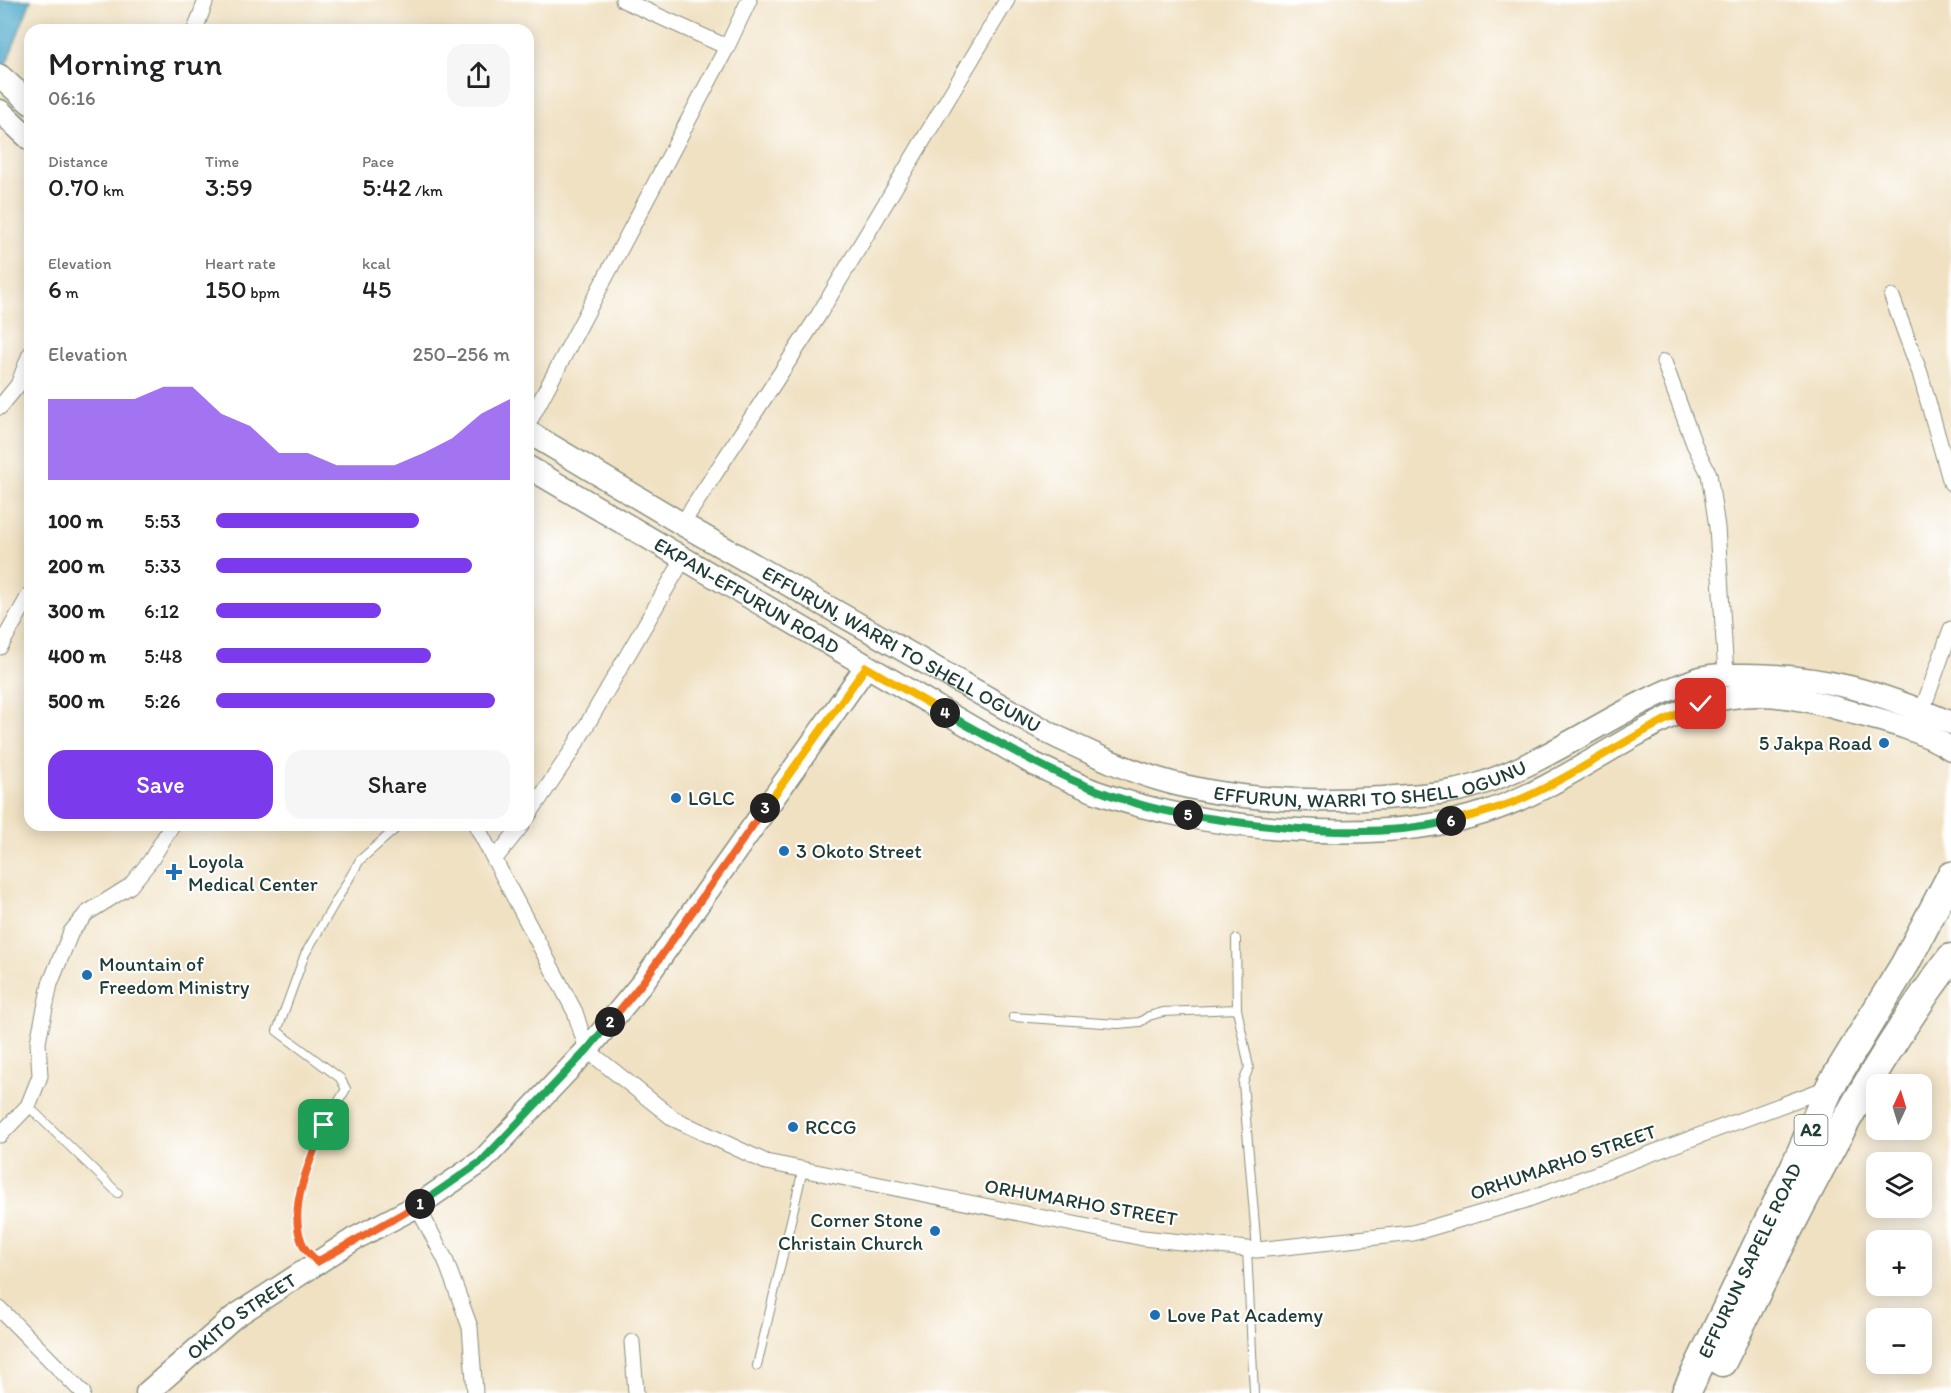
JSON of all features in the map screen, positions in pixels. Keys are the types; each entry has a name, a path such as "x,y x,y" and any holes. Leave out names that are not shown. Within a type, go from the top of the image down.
{"highway":[{"name":"EFFURUN SAPELE ROAD","path":"1686,1393 1796,1164 1830,1087 1905,964 1951,876"},
{"name":"EFFURUN SAPELE ROAD","path":"1707,1393 1858,1098 1922,997 1951,958"}],"main road":[{"path":"0,76 24,98"},
{"path":"0,111 24,133"},
{"name":"EFFURUN, WARRI TO SHELL OGUNU","path":"534,436 682,524 1053,735 1104,759 1158,779 1215,793 1321,801 1429,794 1475,786 1517,770 1649,700 1696,679 1726,675 1785,675 1853,686 1951,723"},
{"name":"EKPAN-EFFURUN ROAD","path":"534,470 1034,764 1095,791 1162,811 1252,825 1393,830 1482,813 1526,797 1670,716 1701,704 1732,697 1801,698 1922,734 1951,749"},
{"name":"OKITO STREET","path":"147,1393 234,1317 317,1262 417,1206 482,1161 587,1050 643,982 866,667"},
{"path":"1034,764 1053,735"}],"street":[{"path":"197,24 206,0"},
{"path":"623,0 727,47"},
{"path":"534,413 727,47 749,0"},
{"path":"682,524 818,316 1007,0"},
{"path":"1892,297 1920,373 1951,483"},
{"path":"1664,362 1694,444 1708,474 1718,527 1726,675"},
{"path":"0,407 18,385 24,371"},
{"path":"534,807 571,752 684,558"},
{"path":"0,647 24,605"},
{"path":"1922,711 1951,629"},
{"path":"0,1135 28,1106 40,1076 38,1042 50,984 70,932 87,913 130,886 151,860 168,831"},
{"path":"479,831 575,1012 587,1050"},
{"path":"494,860 517,831"},
{"name":"ORHUMARHO STREET","path":"587,1050 674,1119 766,1162 1143,1238 1252,1249 1425,1230 1526,1200 1830,1087"},
{"path":"417,1206 446,1259 470,1327 475,1393"},
{"path":"0,1309 83,1393"},
{"path":"632,1342 636,1393"}],"lane":[{"path":"317,1262 304,1248 297,1220 308,1167 324,1125 346,1089 340,1078 277,1031 305,954 360,860 393,831"},
{"path":"1236,939 1237,1009 1249,1067 1243,1083 1252,1249 1254,1393"},
{"path":"1013,1017 1118,1024 1140,1022 1149,1016 1163,1012 1237,1009"},
{"path":"28,1106 118,1193"},
{"path":"757,1366 802,1169"}],"water":[{"path":"0,0 31,0 0,80"}],"place":[{"name":"5 Jakpa Road","path":"1884,743"},
{"name":"LGLC","path":"676,798"},
{"name":"3 Okoto Street","path":"784,851"},
{"name":"Loyola Medical Center","path":"174,872"},
{"name":"Mountain of Freedom Ministry","path":"87,975"},
{"name":"RCCG","path":"793,1127"},
{"name":"Corner Stone Christain Church","path":"935,1231"},
{"name":"Love Pat Academy","path":"1155,1315"}],"route":[{"path":"324,1125 304,1178 297,1220 304,1248 317,1262 354,1239 417,1206 482,1161 587,1050 643,982 866,667 1034,764 1095,791 1162,811 1252,825 1316,830 1393,830 1482,813 1526,797 1670,716 1701,704"}]}
